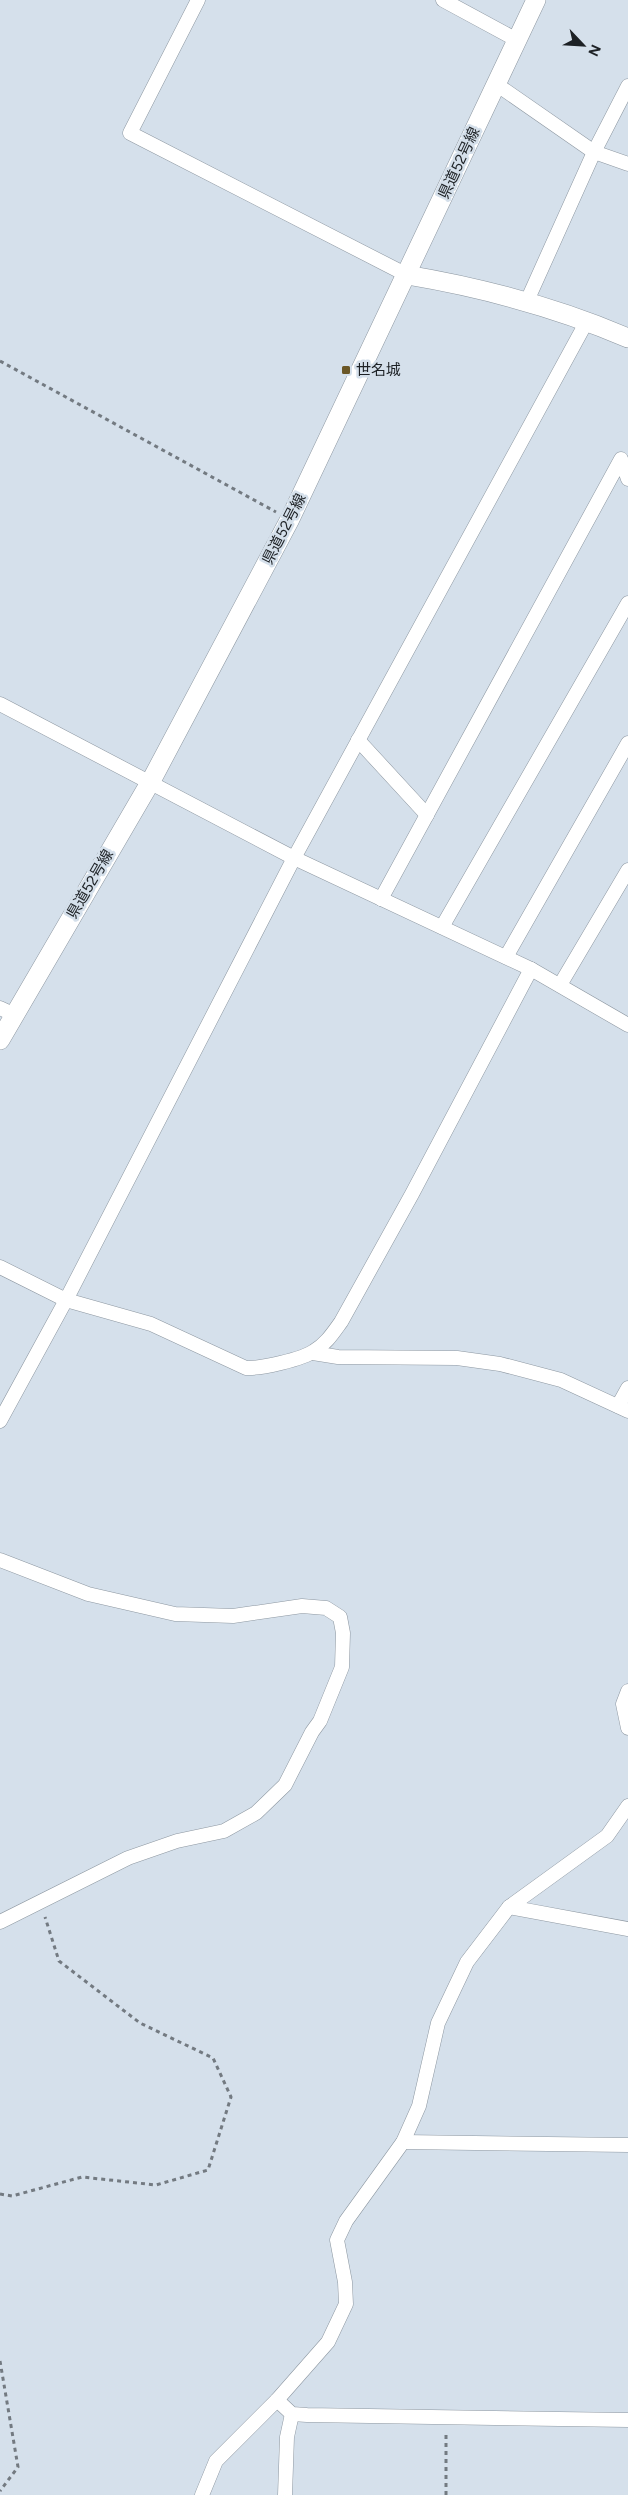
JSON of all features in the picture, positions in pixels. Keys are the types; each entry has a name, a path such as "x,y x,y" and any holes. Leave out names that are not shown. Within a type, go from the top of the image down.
{"main road":[{"name":"県道52号線","path":"0,1040 7,1012 151,781 290,519 536,0"},
{"path":"407,275 470,286 527,301 587,320 628,338"}],"street":[{"path":"198,0 130,133 407,275"},
{"path":"443,0 517,40"},
{"path":"496,84 594,152 628,164"},
{"path":"527,301 594,152 628,86"},
{"path":"0,1421 66,1300 294,858 587,320"},
{"path":"381,899 621,459 628,479"},
{"path":"442,927 628,603"},
{"path":"0,704 151,781 294,858 531,969 628,1025"},
{"path":"358,740 426,815"},
{"path":"506,957 628,743"},
{"path":"560,985 628,870"},
{"path":"0,1267 66,1300 151,1324 246,1368 258,1369 313,1352 328,1340 342,1322 531,969"},
{"path":"313,1352 338,1357 457,1358 500,1364 561,1380 623,1408 628,1388"},
{"path":"0,1560 88,1594 175,1614 234,1616 302,1606 326,1608 340,1617 343,1633 342,1666 320,1721 312,1732 285,1785 256,1813 224,1831 177,1841 128,1858 0,1922"},
{"path":"628,1691 624,1704 628,1728"},
{"path":"202,2495 216,2461 277,2400 328,2342 346,2304 345,2282 337,2240 346,2221 403,2142 419,2106 438,2023 467,1962 509,1907 607,1836 628,1806"},
{"path":"509,1907 628,1929"},
{"path":"403,2142 628,2145"},
{"path":"277,2400 292,2414 628,2420"},
{"path":"285,2495 287,2437 292,2414"}],"path":[{"path":"0,361 290,519"},
{"path":"0,2194 12,2196 82,2177 156,2185 208,2170 231,2097 213,2058 140,2023 58,1961 40,1902"},
{"path":"0,2361 18,2467 0,2491"},
{"path":"446,2417 446,2495"}],"place":[{"name":"世名城","path":"346,370"}]}
